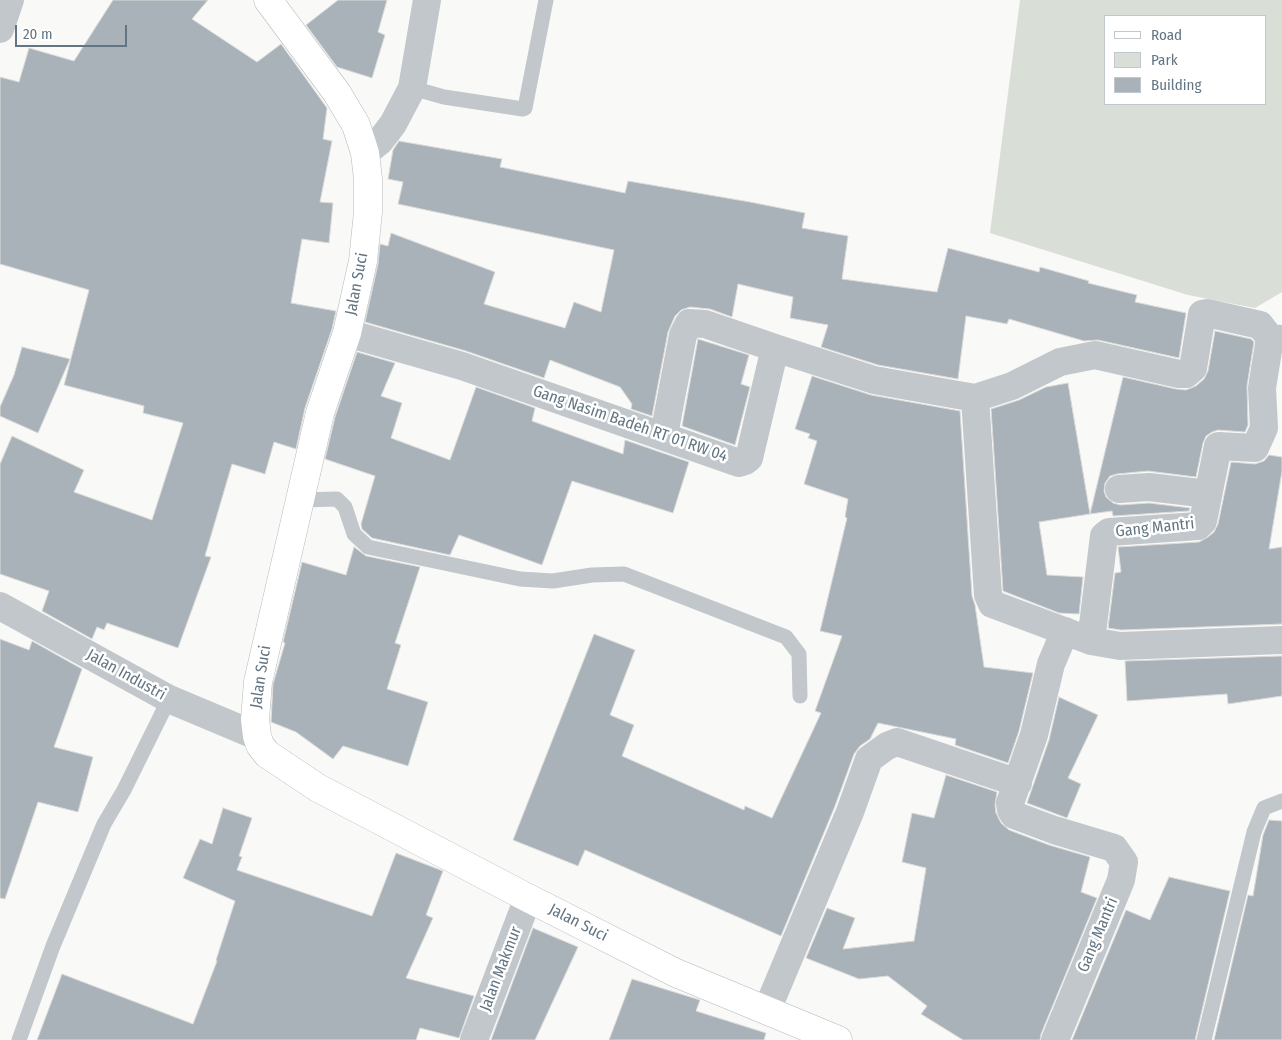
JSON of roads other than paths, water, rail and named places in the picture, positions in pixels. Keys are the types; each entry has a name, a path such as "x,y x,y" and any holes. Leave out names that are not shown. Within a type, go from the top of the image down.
{"street":[{"path":"0,29 10,0"},
{"name":"Jalan Suci","path":"268,0 337,93 356,125 365,153 368,179 368,212 363,261 347,333 320,414 258,682 255,719 260,744 267,754 318,788 528,898 676,973 767,1010 809,1034 838,1040"},
{"path":"365,153 380,141 393,124 412,88 426,0"},
{"path":"664,435 683,335 689,323 705,324 874,380 975,398 1012,386 1060,362 1095,355 1186,374 1193,368 1202,314 1207,313 1260,325 1276,338"},
{"name":"Gang Nasim Badeh RT 01 RW 04","path":"347,333 462,366 739,462 749,458 775,348"},
{"name":"Gang Mantri","path":"1091,640 1104,536 1109,532 1198,526 1203,521 1218,446 1255,448 1264,428 1262,388 1276,338"},
{"path":"975,398 988,595 992,604 1001,609 1091,640 1120,646 1282,640"},
{"path":"1119,489 1149,487 1208,494"},
{"name":"Jalan Industri","path":"0,606 169,699 257,736"},
{"path":"767,1010 846,820 869,759 887,746 898,742 1018,783 1034,735 1051,664 1065,631"},
{"name":"Gang Mantri","path":"1018,783 1010,803 1014,815 1054,830 1114,848 1124,862 1121,880 1055,1040"},
{"name":"Jalan Makmur","path":"474,1040 528,898"}],"lane":[{"path":"412,88 444,97 525,108 546,0"},
{"path":"300,500 337,499 345,507 354,534 368,547 520,579 553,581 592,575 624,574 786,636 799,654 800,696"},
{"path":"19,1040 53,946 104,824 124,790 169,699"},
{"path":"1204,1040 1254,832 1264,808 1282,801"}]}
